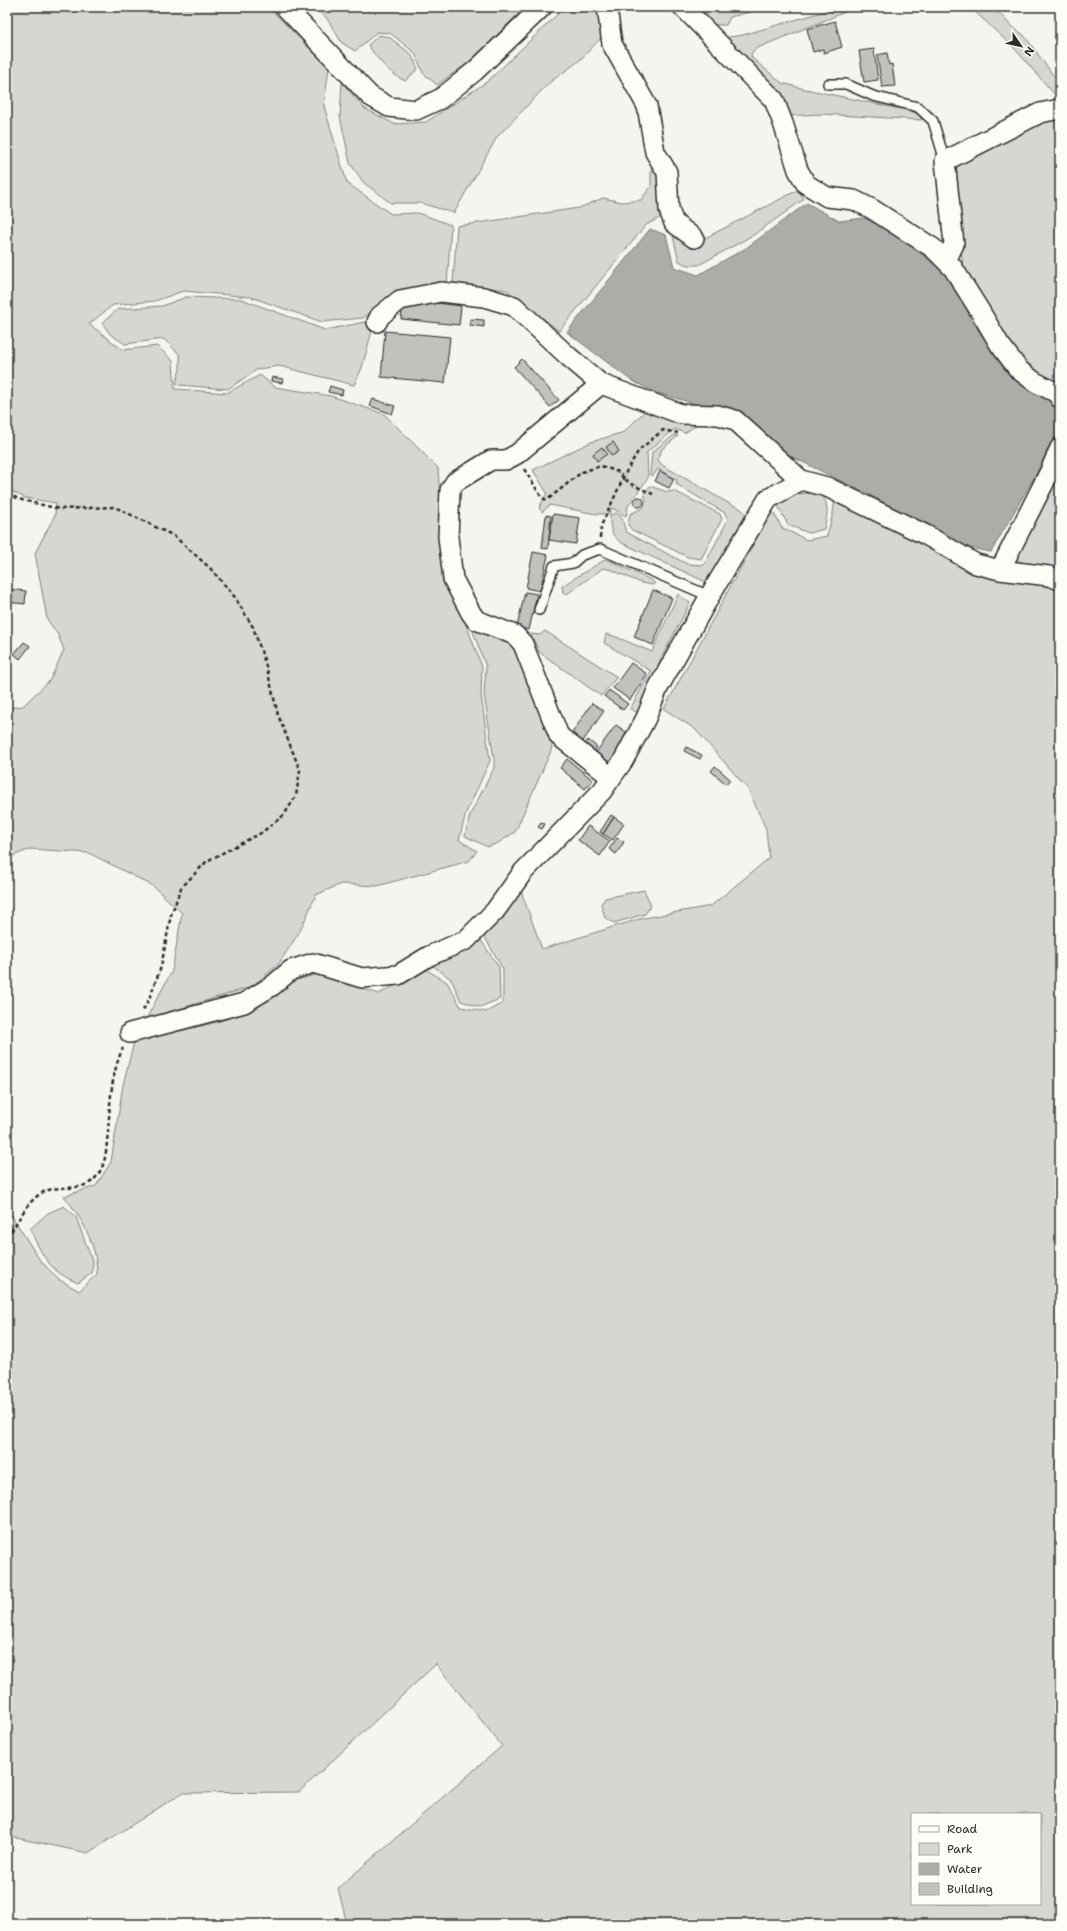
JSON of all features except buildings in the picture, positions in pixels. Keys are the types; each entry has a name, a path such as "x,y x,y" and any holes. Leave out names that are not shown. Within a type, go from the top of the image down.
{"street":[{"path":"285,7 370,96 389,107 416,110 440,99 476,71 542,7"},
{"path":"606,7 612,44 647,106 656,152 667,172 669,210 674,223 694,238"},
{"path":"683,7 774,100 798,170 806,184 827,197 854,200 872,209 932,248 953,268 1000,345 1019,370 1035,382 1057,393 1060,398"},
{"path":"946,261 954,244 945,161 1040,113 1060,109"},
{"path":"377,322 380,316 400,300 441,292 484,297 514,306 569,357 601,384 681,414 718,415 736,420 801,480 827,487 926,535 976,564 1000,570 1049,576 1060,580"},
{"path":"601,384 517,454 506,460 491,460 455,482 450,490 448,536 453,579 476,620 515,635 523,644 559,736 612,777"},
{"path":"1000,570 1060,448"},
{"path":"130,1033 244,1003 272,986 291,970 313,963 362,978 398,975 429,956 466,940 495,911 523,872 602,791 623,761 646,718 658,688 710,596 768,499 801,480"}],"lane":[{"path":"828,84 846,84 873,96 918,107 933,121 945,161"},
{"path":"539,610 554,566 574,563 582,555 600,549 710,596"}],"path":[{"path":"600,549 601,526 623,478 639,450 663,430 678,433"},
{"path":"517,454 542,498 547,500 582,472 601,466 619,472 623,478 633,485 653,494"},
{"path":"7,494 22,500 59,509 115,507 174,536 210,568 234,596 253,627 267,669 278,715 300,770 296,796 284,815 261,833 207,861 181,888 171,915 158,974 149,999 130,1033 117,1061 111,1098 105,1160 97,1177 80,1187 56,1189 41,1193 25,1209 7,1237"}],"green space":[{"path":"7,7 268,7 329,67 324,106 347,183 391,214 418,213 451,225 447,286 405,291 363,318 322,322 251,297 183,291 155,301 113,305 89,324 123,350 157,346 173,361 175,389 227,393 260,375 275,387 331,396 384,414 438,468 441,518 448,576 482,667 481,694 490,761 466,813 459,840 477,851 469,861 377,886 341,884 316,895 300,931 278,965 251,987 146,1019 172,971 182,913 153,886 89,853 31,849 7,858 7,708 23,706 50,680 64,650 58,635 47,619 35,553 55,515 56,503 25,498 7,489"},
{"path":"312,7 525,7 472,60 437,85 423,73 415,53 390,33 377,32 355,51 342,43 326,17"},
{"path":"565,7 598,7 602,34 600,39 579,61 550,82 497,137 454,213 420,203 391,203 364,183 350,163 340,116 342,82 364,108 394,124 426,122 488,81"},
{"path":"705,7 770,7 730,17 726,25 713,25 706,17"},
{"path":"840,7 846,9 845,12 755,49 751,54 752,58 782,83 910,111 919,114 922,120 821,114 786,116 722,38 743,35"},
{"path":"970,7 994,7 1012,27 1024,35 1053,75 1060,80 1060,103 1053,103 1055,95 1014,48"},
{"path":"379,35 389,37 411,54 418,69 405,81 384,66 368,45"},
{"path":"1050,119 1060,119 1060,385 1024,364 963,268 953,168"},
{"path":"651,168 658,177 665,215 646,225 559,331 507,290 453,283 457,226 579,208 603,198 622,202 641,200 651,186"},
{"path":"798,190 804,199 755,234 699,265 687,265 679,261 671,228 701,243 705,238"},
{"path":"186,297 241,299 325,330 365,322 373,327 362,368 354,385 279,366 258,369 228,389 179,385 176,383 180,369 180,355 164,339 125,344 110,334 102,323 118,309 162,306"},
{"path":"651,405 704,419 685,433 675,429 647,452 648,478 628,506 626,516 612,508 609,514 596,514 550,505 542,512 539,508 547,493 533,470 591,442 624,432"},
{"path":"674,435 678,436 662,449 658,460 662,465 730,504 740,508 746,514 714,573 706,582 622,543 615,537 611,527 610,515 616,513 621,516 626,532 687,564 704,565 728,520 725,513 676,484 677,480 658,469 653,476 650,475 652,452"},
{"path":"1060,466 1060,573 1024,564 1017,559 1015,551"},
{"path":"650,486 667,492 674,491 720,514 722,519 701,559 688,557 632,530 628,525 630,514 643,508 646,501 644,493"},
{"path":"818,493 825,501 827,510 824,529 809,533 788,525 778,506 788,494"},
{"path":"835,499 975,569 1060,584 1060,1924 347,1924 338,1888 502,1746 436,1664 299,1792 182,1793 88,1853 7,1836 7,1208 39,1259 58,1279 79,1291 97,1274 96,1263 87,1232 77,1213 64,1196 96,1186 111,1162 123,1085 134,1042 217,1022 249,1012 294,981 318,974 379,994 425,969 447,982 461,1007 486,1012 503,1003 503,969 484,936 520,888 542,949 639,919 711,906 769,858 766,829 748,789 695,729 664,709 772,510 782,528 807,540 827,536"},
{"path":"606,559 655,583 653,585 641,583 612,570 603,568 567,594 563,593 562,586"},
{"path":"678,594 690,603 662,657 641,707 636,712 630,709 651,671 604,643 606,634 652,652"},
{"path":"471,626 512,640 553,741 551,751 515,832 498,843 488,847 465,836 470,815 494,768 484,693 486,667"},
{"path":"545,631 617,677 601,696 539,652 531,634 540,635"},
{"path":"644,890 651,905 645,914 614,923 605,918 601,904 605,898"},
{"path":"480,939 499,967 500,999 480,1007 461,1001 451,979 432,965 445,960"},
{"path":"64,1206 76,1217 93,1263 92,1273 78,1283 53,1268 43,1255 30,1229 48,1213"}],"water":[{"path":"807,203 839,221 864,218 892,230 944,272 961,295 971,320 1011,376 1049,397 1057,408 1060,427 1040,467 991,552 970,548 930,529 872,496 786,454 749,419 727,408 710,408 654,392 629,379 567,332 650,229 666,235 674,267 698,275 746,248"}]}
